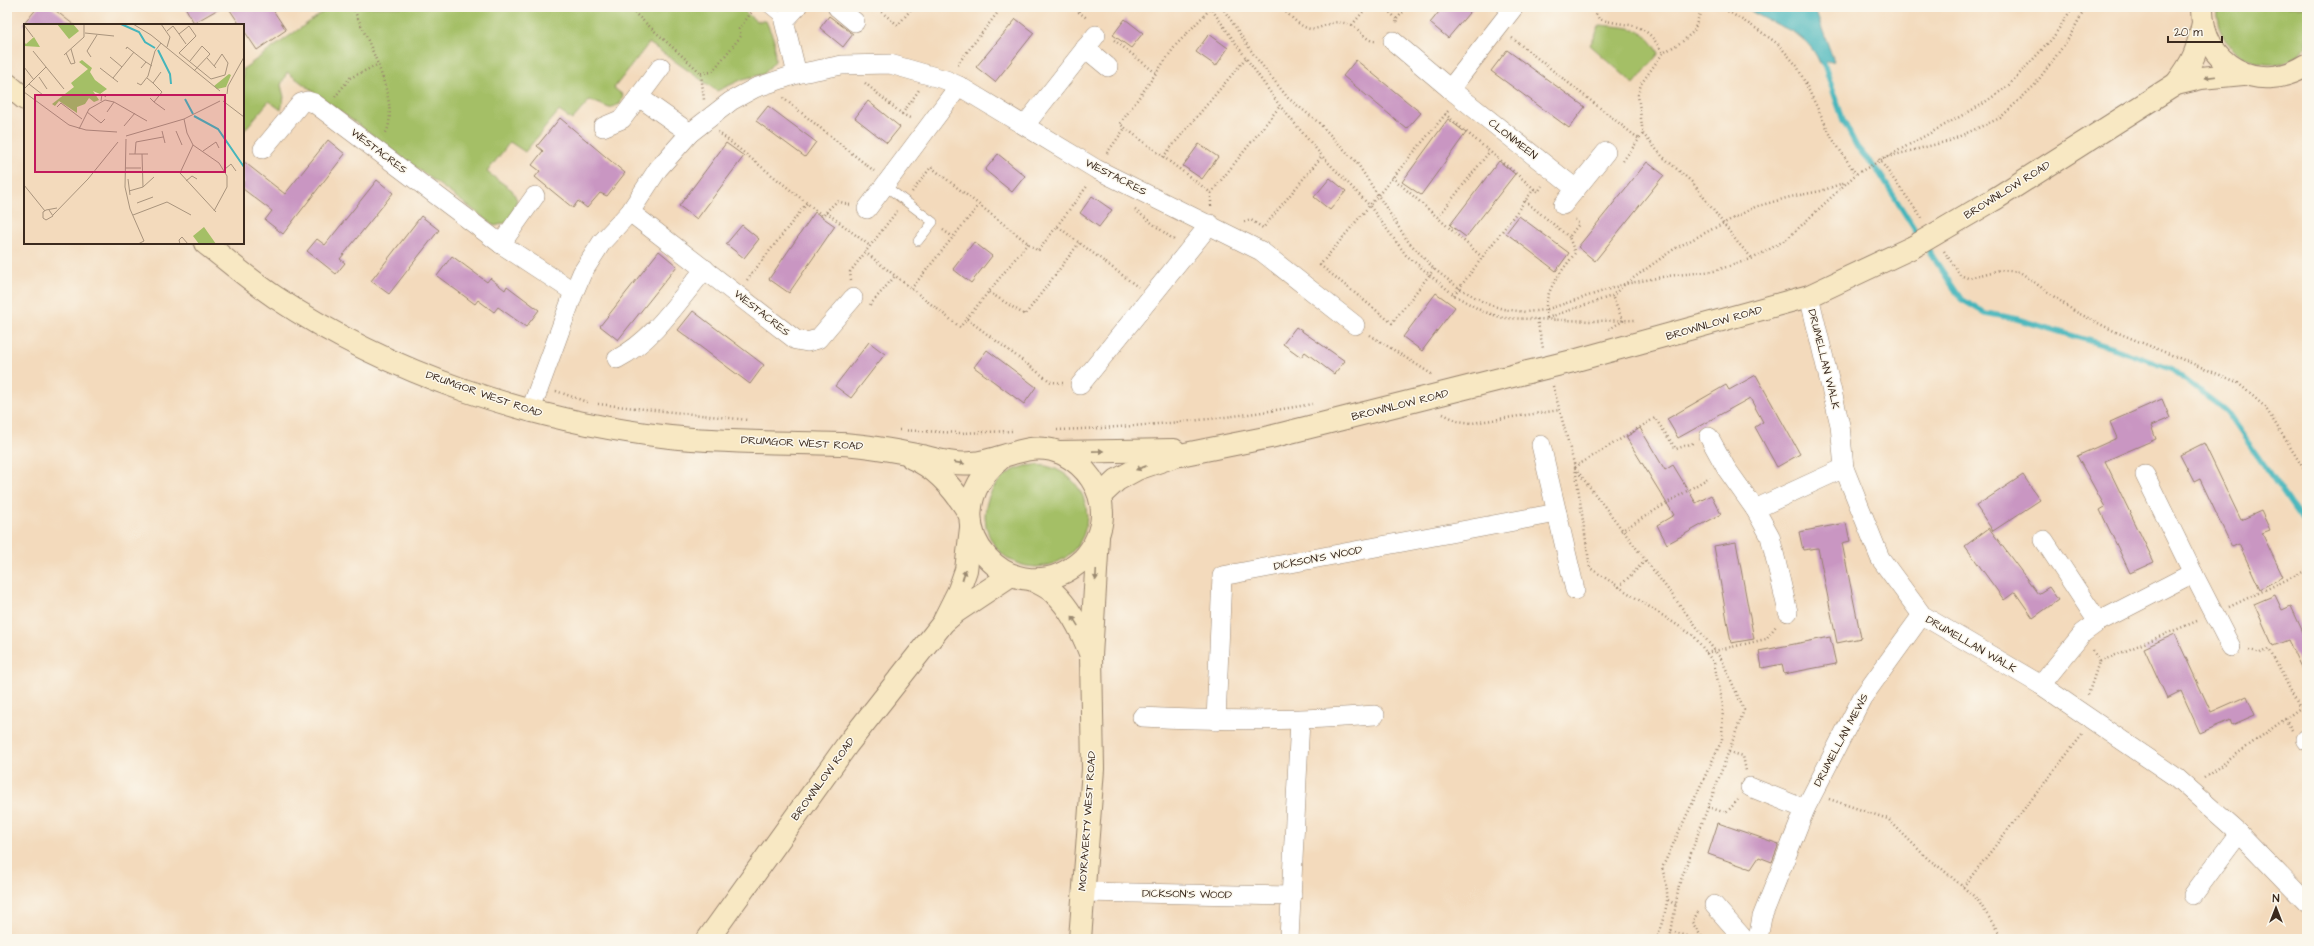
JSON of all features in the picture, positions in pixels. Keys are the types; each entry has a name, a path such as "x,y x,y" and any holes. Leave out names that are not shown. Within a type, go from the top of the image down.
{"main road":[{"path":"2202,15 2207,39 2216,53 2229,65 2243,74 2258,78 2274,78 2301,73"},
{"name":"BROWNLOW ROAD","path":"2176,84 2190,66 2198,51 2202,15"},
{"name":"BROWNLOW ROAD","path":"1100,496 1117,480 1137,469 1175,456 1270,437 1456,391 1573,361 1809,296 1913,247 1995,199 2176,84 2201,78 2243,74"},
{"path":"7,84 24,98"},
{"name":"DRUMGOR WEST ROAD","path":"206,244 274,296 335,333 408,368 530,412 622,430 674,437 865,445 967,464 1000,459"},
{"path":"1039,448 1059,452 1077,462 1091,477 1100,496 1102,516 1098,536 1088,554 1073,569 1054,577 1033,580 1011,575 997,567 985,556 976,543 970,521 972,499 977,483 987,469 1000,459 1019,450 1039,448"},
{"name":"BROWNLOW ROAD","path":"1059,452 1206,450"},
{"name":"DRUMGOR WEST ROAD","path":"893,451 920,461 937,475 960,500 970,521"},
{"name":"BROWNLOW ROAD","path":"943,623 959,590 966,570 970,521"},
{"name":"MOYRAVERTY WEST ROAD","path":"1080,939 1082,892 1093,769 1091,656 1098,536"},
{"name":"BROWNLOW ROAD","path":"708,939 847,745 943,623 957,611 1011,575"},
{"name":"MOYRAVERTY WEST ROAD","path":"1033,580 1054,592 1065,605 1083,634 1091,656"}],"street":[{"path":"797,7 784,21 797,74"},
{"path":"837,7 855,22"},
{"path":"1455,93 1514,7"},
{"path":"1025,125 1090,42 1108,67"},
{"name":"CLONMEEN","path":"1393,42 1576,189"},
{"name":"WESTACRES","path":"530,412 582,273 602,242 630,212 658,169 690,133 731,100 756,88 797,74 842,65 890,64 945,80 1025,125 1096,169 1261,251 1355,325"},
{"path":"603,127 622,119 662,67"},
{"path":"866,209 928,127 945,80"},
{"path":"639,97 690,133"},
{"name":"WESTACRES","path":"263,148 301,103 307,101 314,103 376,148 501,244 574,292"},
{"path":"1563,205 1606,152"},
{"path":"501,244 535,196"},
{"name":"WESTACRES","path":"630,212 796,340 807,342 818,339 853,298"},
{"path":"1080,385 1188,251 1216,228"},
{"path":"617,359 649,338 705,269"},
{"name":"DRUMELLAN WALK","path":"1809,296 1840,425 1844,468 1880,558 1922,615 2042,685 2177,778 2239,833 2307,901"},
{"path":"1709,437 1726,468 1755,509 1770,536 1788,612"},
{"path":"1541,445 1575,590"},
{"path":"1755,509 1844,468"},
{"path":"2145,475 2230,647"},
{"name":"DICKSON'S WOOD","path":"1216,721 1222,576 1556,513"},
{"path":"2044,540 2098,622"},
{"path":"2042,685 2083,633 2098,622 2193,573"},
{"name":"DRUMELLAN MEWS","path":"1758,939 1762,917 1809,801 1862,698 1922,615"},
{"path":"1142,717 1216,721 1300,720 1375,715"},
{"path":"1289,939 1300,720"},
{"path":"1750,787 1809,801"},
{"path":"2193,895 2239,833"},
{"name":"DICKSON'S WOOD","path":"1082,892 1292,896"},
{"path":"1714,904 1744,939"}],"lane":[{"path":"767,7 784,21"},
{"path":"886,184 932,222 918,241"}],"path":[{"path":"353,7 387,89 391,116 388,129 376,148"},
{"path":"701,73 712,72 741,36 739,29 756,7"},
{"path":"875,7 898,25 913,7"},
{"path":"902,114 945,80 1002,7"},
{"path":"1322,156 1263,228 1250,220 1216,228 1211,193 1120,124 1176,45 1212,7 1280,106 1322,156 1369,205 1406,255 1454,295 1482,311 1503,318 1547,318 1593,321 1637,320"},
{"path":"1222,7 1254,56 1288,98 1318,122 1357,163 1407,240 1434,269 1459,288 1487,304 1503,309 1526,312 1545,310 1625,284 1667,276 1714,271 1752,258 1787,239 1856,174 1879,159 1981,105 2008,86 2052,38 2073,7"},
{"path":"1280,7 1302,25 1311,29 1334,22 1352,25 1370,41 1393,42"},
{"path":"1352,25 1367,7"},
{"path":"1397,19 1407,7"},
{"path":"1592,7 1599,19 1617,24 1639,26 1649,32 1663,53"},
{"path":"1702,7 1694,31 1683,41 1663,53 1642,84 1638,95 1643,134 1662,156 1693,183 1722,222 1752,258"},
{"path":"1721,7 1772,40 1797,66 1832,138 1856,174"},
{"path":"1879,159 1949,141 2000,118 2034,86 2067,41 2086,7"},
{"path":"1499,28 1639,139"},
{"path":"1164,157 1246,58"},
{"path":"324,110 350,78 377,65"},
{"path":"842,65 902,114 928,127"},
{"path":"1434,269 1392,323 1320,265 1377,194 1445,114 1455,93"},
{"path":"783,98 886,184"},
{"path":"1211,193 1280,106"},
{"path":"1445,114 1538,192 1553,171"},
{"path":"707,119 723,138 823,216 837,201 866,209"},
{"path":"895,276 871,306 853,298 850,272 932,167 1038,251 1089,183 1096,169 1124,128"},
{"path":"1606,152 1623,161 1643,134"},
{"path":"1438,217 1490,151"},
{"path":"1879,159 1926,224"},
{"path":"1392,176 1438,217 1441,222 1482,257"},
{"path":"1547,318 1612,296 1625,284 1674,249 1722,222 1755,207 1790,196 1821,191 1846,182"},
{"path":"1454,295 1534,189"},
{"path":"1525,201 1569,237 1575,253 1550,288 1545,310 1547,318"},
{"path":"736,294 807,203"},
{"path":"911,289 979,205"},
{"path":"1563,205 1579,224 1569,237"},
{"path":"1134,210 1188,251"},
{"path":"826,212 870,246"},
{"path":"1057,226 1151,297"},
{"path":"865,252 960,327 1028,243"},
{"path":"988,292 1026,315 1079,243"},
{"path":"1943,250 1960,275 1968,278 2000,270 2020,272 2074,311 2116,332 2237,382 2265,407 2307,474"},
{"path":"1612,296 1623,321"},
{"path":"967,319 1051,382 1080,385"},
{"path":"1537,319 1543,349"},
{"path":"1355,325 1456,391"},
{"path":"542,379 556,391 591,403 753,421"},
{"path":"1551,380 1575,468 1590,568 1694,636 1714,663 1723,705 1722,740 1662,868 1668,890 1668,900 1657,939"},
{"path":"1416,401 1458,421 1472,423 1560,410"},
{"path":"1056,430 1181,421 1264,413 1318,403"},
{"path":"1575,468 1655,418 1676,449 1709,437"},
{"path":"891,430 960,433 1016,431"},
{"path":"1575,468 1722,660 1744,710 1679,885 1670,939"},
{"path":"1622,531 1726,468"},
{"path":"1619,587 1645,561"},
{"path":"1963,887 2088,717 2099,662 2214,614 2307,570"},
{"path":"1706,653 1766,639 1788,612"},
{"path":"2230,647 2262,653 2269,649 2300,708"},
{"path":"2190,789 2307,704"},
{"path":"1729,752 1743,756"},
{"path":"1708,807 1726,813 1750,787"},
{"path":"1809,801 1888,819 1928,859 1977,900 2002,939"},
{"path":"1668,900 1676,905"},
{"path":"1671,931 1697,939"}],"green space":[{"path":"330,7 739,7 756,21 766,21 774,40 775,61 764,74 743,79 717,91 649,43 614,88 623,95 620,104 609,108 590,100 572,120 559,111 525,152 510,142 487,172 512,190 517,200 509,222 495,226 287,72 281,85 284,97 281,110 269,101 244,131 244,68"},
{"path":"2217,7 2307,7 2307,46 2294,58 2280,64 2264,64 2249,60 2235,51 2225,39 2218,24"},
{"path":"1600,25 1635,30 1647,37 1659,53 1634,84 1590,45"},
{"path":"1036,465 1046,466 1065,473 1079,487 1086,506 1086,526 1079,545 1065,559 1046,566 1036,567 1026,566 1007,559 993,545 986,526 985,516 986,506 993,487 1007,473 1026,466"}],"water":[{"path":"1745,7 1814,7 1834,61 1820,63 1806,42 1797,35"}],"building":[{"path":"38,7 51,7 73,24 24,24 23,25"},
{"path":"185,7 222,7 194,23"},
{"path":"228,7 271,7 286,30 257,50 244,30 244,24 239,24"},
{"path":"1443,7 1474,7 1448,38 1430,23"},
{"path":"829,16 853,34 843,47 820,28"},
{"path":"1016,19 1034,33 995,82 976,67"},
{"path":"1125,19 1143,33 1131,48 1113,35"},
{"path":"1209,34 1228,48 1216,66 1196,52"},
{"path":"1507,50 1585,107 1569,128 1491,71"},
{"path":"1356,60 1421,113 1407,129 1343,76"},
{"path":"868,101 900,127 887,143 855,118"},
{"path":"768,106 816,142 805,157 756,121"},
{"path":"560,118 625,173 607,196 600,193 587,208 578,201 573,208 535,177 540,171 532,165 543,151 537,146"},
{"path":"1448,119 1466,133 1421,195 1402,182"},
{"path":"328,140 345,154 283,234 265,220 272,211 244,190 244,162 285,194"},
{"path":"726,143 744,156 697,219 679,206"},
{"path":"1199,144 1218,157 1202,179 1183,166"},
{"path":"998,154 1025,176 1012,192 985,170"},
{"path":"1499,161 1515,174 1466,237 1450,225"},
{"path":"1647,162 1664,175 1595,261 1578,247"},
{"path":"1330,178 1346,191 1330,210 1314,197"},
{"path":"377,180 393,193 340,259 345,263 336,274 307,251 317,239 325,245"},
{"path":"1092,196 1112,210 1099,227 1080,213"},
{"path":"815,212 835,226 789,293 769,279"},
{"path":"421,216 439,230 389,294 371,281"},
{"path":"1519,216 1569,253 1556,271 1506,233"},
{"path":"742,225 759,239 744,258 726,244"},
{"path":"974,242 992,256 971,283 953,269"},
{"path":"659,251 677,266 618,340 600,326"},
{"path":"452,256 487,282 490,278 505,290 507,286 539,310 526,327 498,307 494,312 478,300 475,304 437,276"},
{"path":"1436,293 1455,307 1422,351 1403,337"},
{"path":"693,311 764,365 750,384 678,330"},
{"path":"1296,327 1345,361 1334,374 1305,352 1301,357 1283,344"},
{"path":"869,342 885,354 851,398 835,386"},
{"path":"987,350 1036,387 1024,404 974,367"},
{"path":"1756,375 1800,454 1777,467 1755,427 1763,422 1750,398 1678,438 1667,419 1726,385 1729,390"},
{"path":"2162,399 2170,418 2151,426 2156,439 2105,461 2154,562 2130,573 2100,510 2105,507 2077,456 2117,438 2110,422"},
{"path":"1640,428 1665,470 1673,465 1696,503 1711,495 1721,514 1667,544 1657,525 1674,515 1626,437"},
{"path":"2204,443 2241,520 2261,511 2270,530 2262,533 2283,577 2260,589 2239,544 2232,547 2200,479 2194,482 2180,455"},
{"path":"2023,475 2040,500 1993,531 1976,506"},
{"path":"1846,523 1850,541 1842,543 1861,638 1837,643 1818,548 1803,550 1799,532"},
{"path":"1989,528 2038,594 2049,587 2058,600 2033,618 2015,592 2004,600 1965,546"},
{"path":"1736,542 1754,639 1731,643 1714,546"},
{"path":"2275,595 2282,610 2291,606 2307,641 2307,680 2288,640 2273,646 2254,604"},
{"path":"2175,634 2211,712 2247,696 2255,715 2232,725 2230,720 2200,733 2181,691 2167,698 2144,648"},
{"path":"1830,637 1836,664 1784,674 1782,664 1762,668 1759,651"},
{"path":"1718,823 1779,844 1772,862 1759,857 1751,869 1708,854"}],"waterway":[{"path":"1821,55 1843,120 1857,147 1880,174 1920,238"},
{"path":"1925,245 1961,299 1985,313 2017,319 2113,348 2171,369 2226,411 2307,527"}]}
